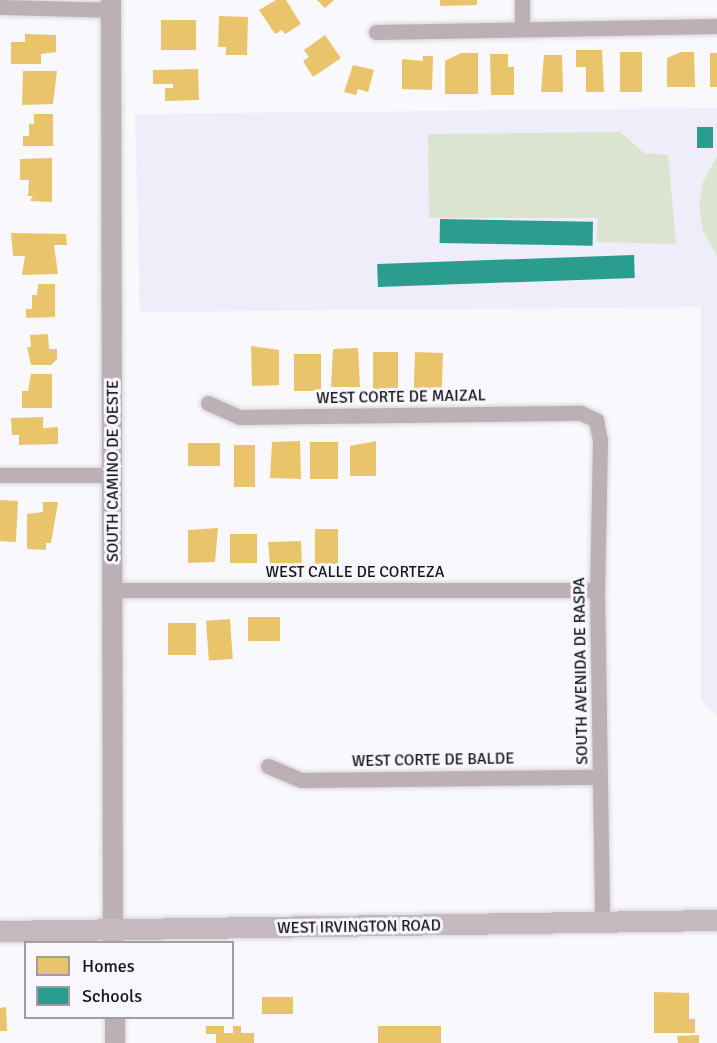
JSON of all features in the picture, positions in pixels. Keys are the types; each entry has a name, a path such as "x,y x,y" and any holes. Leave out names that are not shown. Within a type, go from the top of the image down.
{"main road":[{"name":"WEST IRVINGTON ROAD","path":"0,931 113,937 717,920"}],"street":[{"path":"522,0 522,27"},
{"path":"0,7 111,5"},
{"name":"SOUTH CAMINO DE OESTE","path":"111,5 113,937"},
{"path":"376,32 522,27 717,26"},
{"name":"WEST CORTE DE MAIZAL","path":"208,403 240,417 580,413 596,420"},
{"name":"SOUTH AVENIDA DE RASPA","path":"596,420 600,440 597,590 602,923"},
{"path":"0,476 113,475"},
{"name":"WEST CALLE DE CORTEZA","path":"113,590 597,590"},
{"name":"WEST CORTE DE BALDE","path":"268,766 301,780 600,777"},
{"path":"115,1019 115,1043"}],"shaded area":[{"path":"717,108 717,716 701,700 701,307 140,312 135,114"}],"green space":[{"path":"620,132 644,153 668,155 676,244 597,242 598,218 429,218 428,134"},
{"path":"717,156 717,256 703,231 699,206 703,182"}],"building: Homes":[{"path":"276,0 286,0 301,24 285,34 282,30 275,34 259,10"},
{"path":"317,0 334,0 325,8"},
{"path":"440,0 477,0 477,5 440,6"},
{"path":"219,16 248,17 247,55 226,55 226,47 218,47"},
{"path":"161,20 196,20 196,50 161,50"},
{"path":"25,34 56,35 56,52 41,54 41,64 11,64 11,42 25,42"},
{"path":"325,35 341,58 313,77 303,61 309,57 304,50"},
{"path":"576,50 602,50 604,92 586,92 586,67 576,67"},
{"path":"620,52 642,52 642,92 620,92"},
{"path":"681,52 694,52 695,87 667,87 667,58"},
{"path":"461,53 478,53 478,94 445,94 445,61"},
{"path":"710,53 717,53 717,87 710,87"},
{"path":"490,54 508,54 508,67 514,67 514,95 491,95"},
{"path":"544,55 562,55 563,92 541,92"},
{"path":"423,56 433,56 432,90 402,89 402,59 423,61"},
{"path":"353,65 374,70 368,92 358,89 356,95 344,92"},
{"path":"198,69 199,100 165,101 165,88 173,88 173,84 153,84 153,70"},
{"path":"23,71 57,71 53,104 22,105"},
{"path":"34,114 53,114 53,146 23,146 23,136 29,136 29,124 34,124"},
{"path":"52,158 52,202 30,201 33,196 28,196 29,180 20,180 20,159"},
{"path":"11,233 66,234 67,245 54,245 58,274 22,275 25,256 13,256"},
{"path":"38,284 55,284 55,317 26,318 26,309 32,309 32,295 37,295"},
{"path":"48,334 49,349 57,349 57,359 51,365 31,365 27,347 31,347 30,335"},
{"path":"251,346 279,350 279,385 252,386"},
{"path":"358,348 360,387 331,387 333,349"},
{"path":"373,352 398,352 398,394 373,394"},
{"path":"415,352 443,353 442,390 414,389"},
{"path":"294,354 321,354 321,391 294,391"},
{"path":"31,374 52,374 52,408 22,408 22,391 28,391"},
{"path":"43,417 43,428 58,427 58,444 19,445 19,435 12,435 11,418"},
{"path":"300,441 301,479 270,478 272,442"},
{"path":"376,441 376,476 350,476 350,446"},
{"path":"310,442 338,442 338,479 310,479"},
{"path":"188,443 220,443 220,466 188,466"},
{"path":"234,445 255,445 255,487 234,487"},
{"path":"0,500 18,501 16,542 0,541"},
{"path":"43,502 58,502 51,543 46,543 46,550 27,549 27,514 43,512"},
{"path":"218,528 215,562 188,563 188,530"},
{"path":"315,529 338,529 338,564 315,564"},
{"path":"230,534 257,534 257,563 230,563"},
{"path":"301,541 302,566 270,564 268,542"},
{"path":"248,617 280,617 280,641 248,641"},
{"path":"230,619 233,659 209,661 206,621"},
{"path":"168,623 196,623 196,655 168,655"},
{"path":"654,992 689,993 689,1019 695,1019 695,1033 654,1033"},
{"path":"262,997 293,997 293,1014 262,1014"},
{"path":"6,1007 7,1031 0,1031 0,1008"},
{"path":"206,1026 224,1026 224,1033 233,1033 233,1026 241,1026 241,1033 254,1033 254,1043 216,1043 216,1034 206,1034"},
{"path":"378,1026 441,1026 441,1043 378,1043"},
{"path":"699,1035 699,1043 678,1043 677,1036"}],"building: Schools":[{"path":"697,127 713,127 713,148 697,148"},
{"path":"440,219 593,222 593,246 440,243"},
{"path":"634,255 635,278 378,287 377,264"}]}
